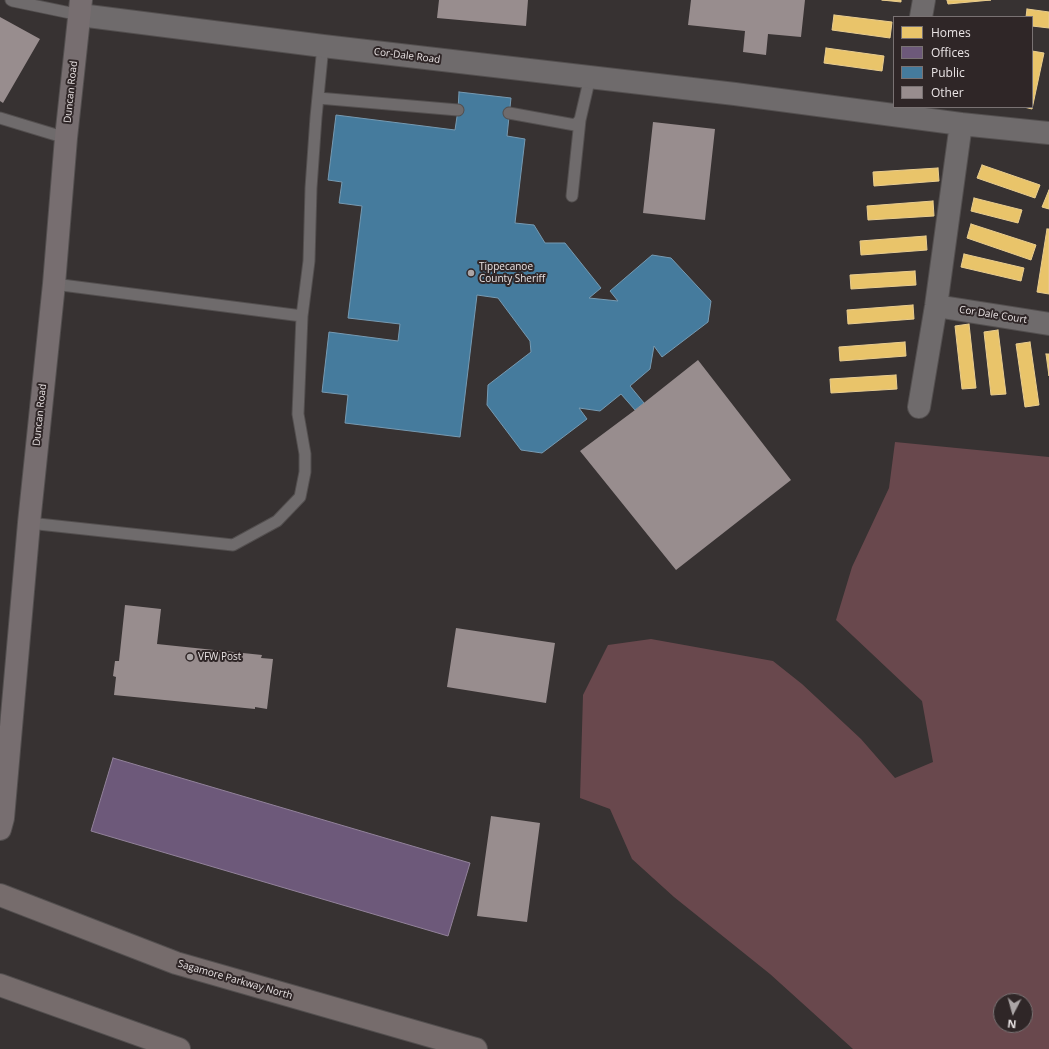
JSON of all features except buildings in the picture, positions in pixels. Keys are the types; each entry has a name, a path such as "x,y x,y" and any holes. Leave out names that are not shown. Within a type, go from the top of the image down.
{"highway":[{"name":"Sagamore Parkway North","path":"0,895 176,963 476,1049"},
{"path":"0,985 179,1049"}],"main road":[{"name":"Duncan Road","path":"0,829 3,818 6,714 29,523 54,284 66,138 80,7"}],"street":[{"path":"921,16 924,0"},
{"name":"Cor-Dale Road","path":"80,7 323,46 735,94 905,112 961,124 1049,134"},
{"path":"919,407 936,306 961,124"},
{"name":"Cor Dale Court","path":"936,306 1049,324"}],"lane":[{"path":"11,0 80,7"},
{"path":"29,523 233,545 277,521 300,496 305,472 305,454 298,414 302,316 309,261 311,188 323,46"},
{"path":"572,196 580,120 590,77"},
{"path":"318,98 458,110"},
{"path":"509,113 575,125 580,120"},
{"path":"0,118 66,138"},
{"path":"54,284 302,316"}],"shaded area":[{"path":"895,442 1049,457 1049,1049 853,1049 770,974 674,897 632,859 610,809 580,798 583,695 608,645 651,639 773,661 802,684 861,739 895,778 933,762 922,701 836,620 852,567 889,488"}],"place":[{"name":"Tippecanoe County Sheriff","path":"471,273"},
{"name":"VFW Post","path":"190,657"}]}
